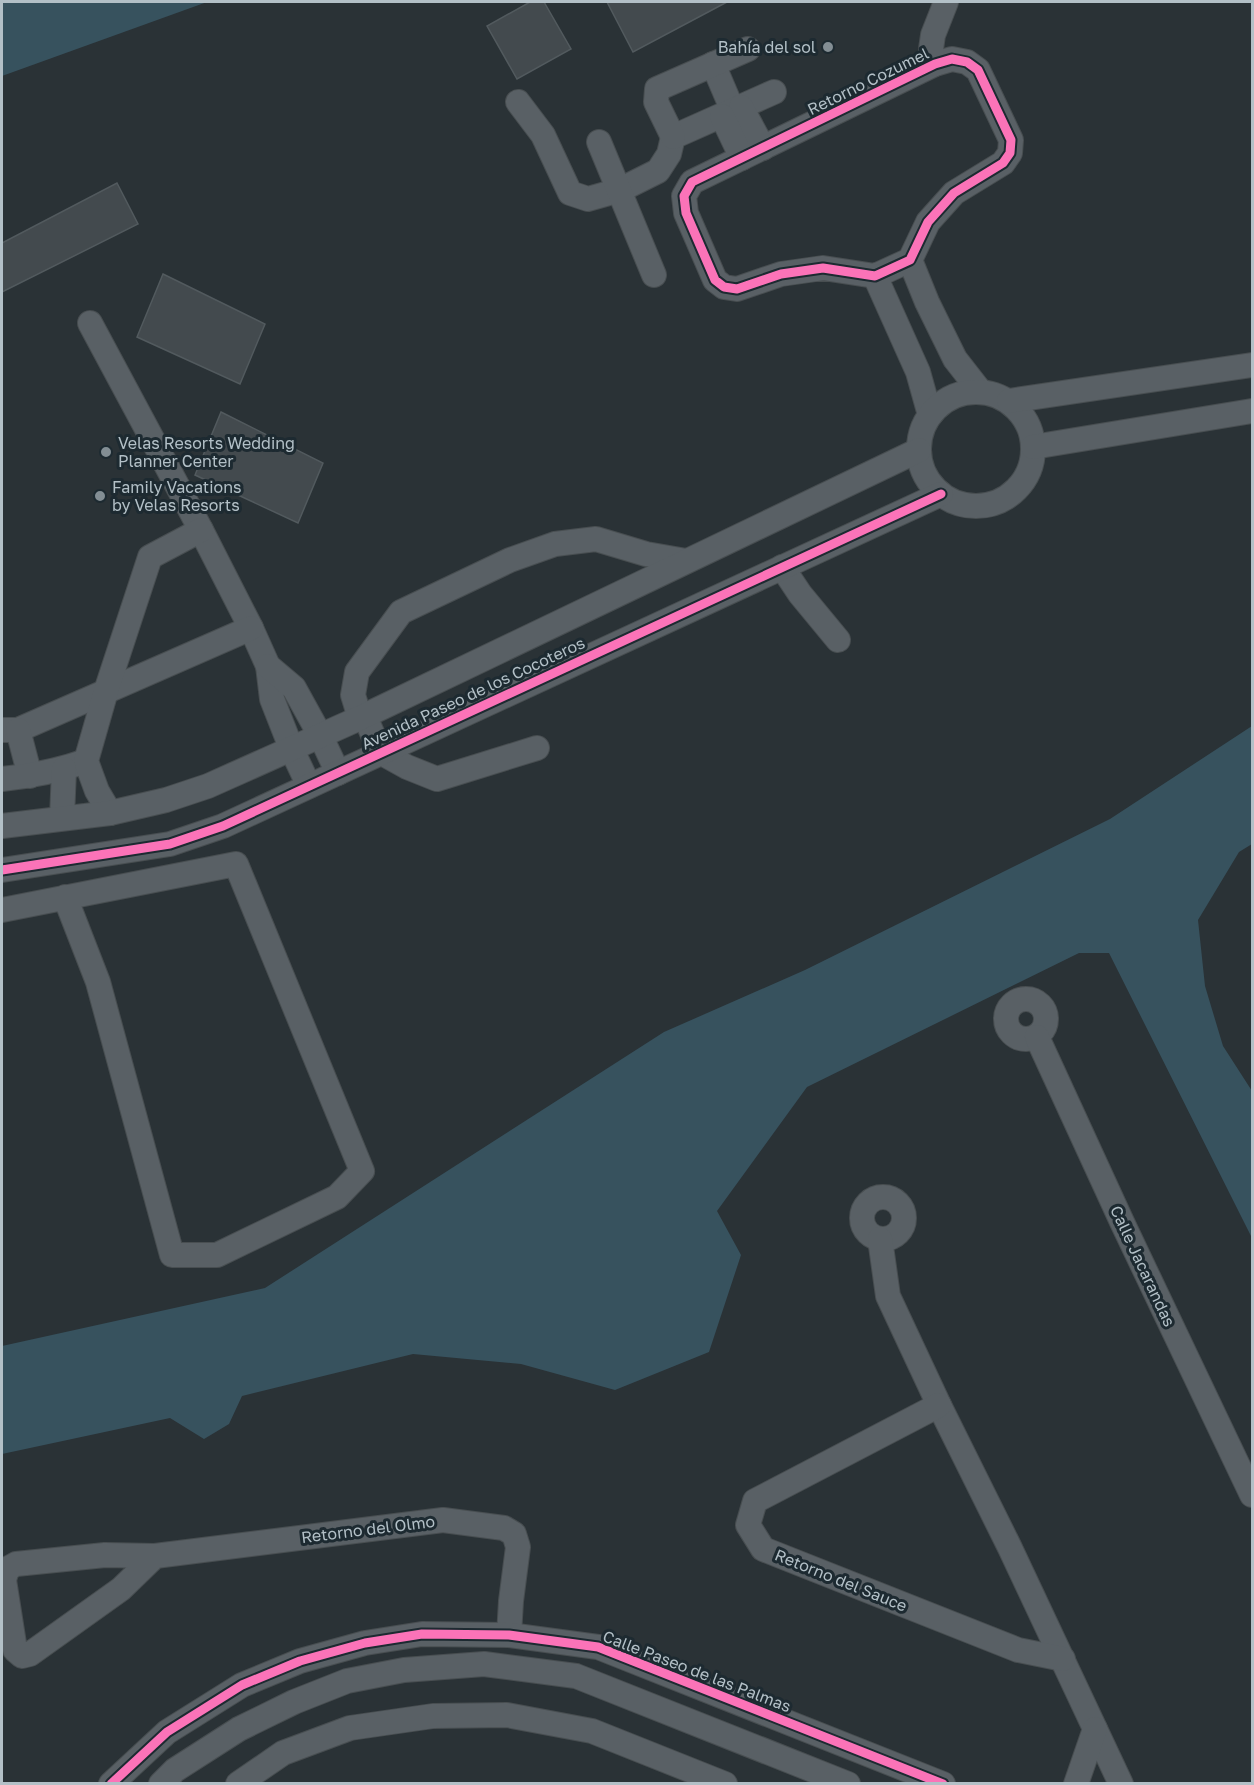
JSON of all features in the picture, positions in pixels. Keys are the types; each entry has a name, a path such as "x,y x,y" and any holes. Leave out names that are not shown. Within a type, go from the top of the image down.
{"street":[{"path":"935,64 931,49 933,35 946,2"},
{"path":"518,102 543,135 570,193 588,199 620,190 658,171 669,154 673,137 657,102 657,89 748,49"},
{"name":"Retorno Cozumel","path":"875,276 823,268 781,274 736,289 724,287 715,280 686,213 684,196 692,182 935,64 952,59 967,62 978,70 1011,140 1010,153 1003,163 954,193 928,222 910,260"},
{"path":"713,64 752,153"},
{"path":"673,137 774,92"},
{"path":"599,142 654,276"},
{"path":"930,415 918,372 875,276 910,260 927,302 955,359 980,391"},
{"path":"90,324 251,628 268,666 272,699 309,786"},
{"path":"1009,401 1252,365"},
{"path":"980,391 995,394 1009,401 1022,414 1030,429 1034,447 1031,465 1023,482 1010,495 994,504 976,506 958,503 941,494 930,483 922,468 919,450 922,431 930,415 943,402 955,395 967,392 980,391"},
{"path":"1034,447 1252,411"},
{"name":"Avenida Paseo de los Cocoteros","path":"2,826 110,813 166,800 208,786 363,717 919,450"},
{"name":"Avenida Paseo de los Cocoteros","path":"2,870 170,844 223,826 941,494"},
{"path":"62,818 75,765 106,691 150,557 201,530"},
{"path":"537,748 437,778 407,767 380,752 353,694 357,672 400,612 510,560 555,544 596,539 646,554 686,561"},
{"path":"782,567 800,594 838,640"},
{"path":"30,776 10,730 251,628"},
{"path":"268,666 294,688 321,736 338,773"},
{"path":"2,779 30,776 75,765"},
{"path":"75,765 97,790 110,813"},
{"path":"2,910 65,897 236,864 362,1171 337,1197 217,1255 172,1255 98,982 65,897"},
{"name":"Calle Jacarandas","path":"1036,1037 1252,1495"},
{"path":"880,1239 888,1296 1121,1784"},
{"name":"Retorno del Sauce","path":"939,1405 756,1501 748,1526 763,1549 1018,1650 1063,1659"},
{"name":"Retorno del Olmo","path":"155,1556 121,1589 30,1654 22,1656 15,1650 4,1580 7,1569 16,1564 105,1555 155,1556 443,1520 504,1528 514,1534 518,1547 509,1635"},
{"name":"Calle Paseo de las Palmas","path":"111,1784 166,1732 242,1685 300,1661 365,1643 422,1634 509,1635 598,1647 943,1784"},
{"path":"161,1784 175,1770 239,1729 294,1702 347,1681 404,1670 484,1664 576,1676 848,1784"},
{"path":"680,1716 693,1684"},
{"path":"238,1784 283,1753 350,1728 433,1716 507,1714 592,1731 725,1784"},
{"path":"1076,1784 1095,1729"}],"water":[{"path":"2,2 207,2 2,76"},
{"path":"1252,726 1252,844 1239,852 1198,920 1205,986 1223,1046 1252,1091 1252,1238 1109,953 1079,953 807,1087 717,1211 741,1255 709,1352 615,1390 521,1364 413,1354 242,1396 229,1424 204,1439 170,1418 2,1454 2,1346 265,1288 664,1032 805,970 1110,819"}],"building":[{"path":"530,2 544,2 571,49 517,79 487,26"},
{"path":"607,2 727,2 633,52"},
{"path":"117,183 138,224 2,292 2,243"},
{"path":"163,274 265,324 240,384 137,337"},
{"path":"221,412 323,463 298,523 195,475"}],"cycle path":[{"path":"952,59 967,62 978,70 1011,140 1010,153 1003,163 954,193 928,222 910,260 875,276 823,268 781,274 737,289 724,287 715,280 686,213 684,196 692,182 935,64 952,59"},
{"path":"2,870 170,844 223,826 941,494"},
{"path":"111,1784 167,1732 242,1685 300,1661 365,1643 422,1634 509,1635 598,1647 943,1784"}],"place":[{"name":"Bahía del sol","path":"828,47"},
{"name":"Velas Resorts Wedding Planner Center","path":"106,452"},
{"name":"Family Vacations by Velas Resorts","path":"100,496"}]}
